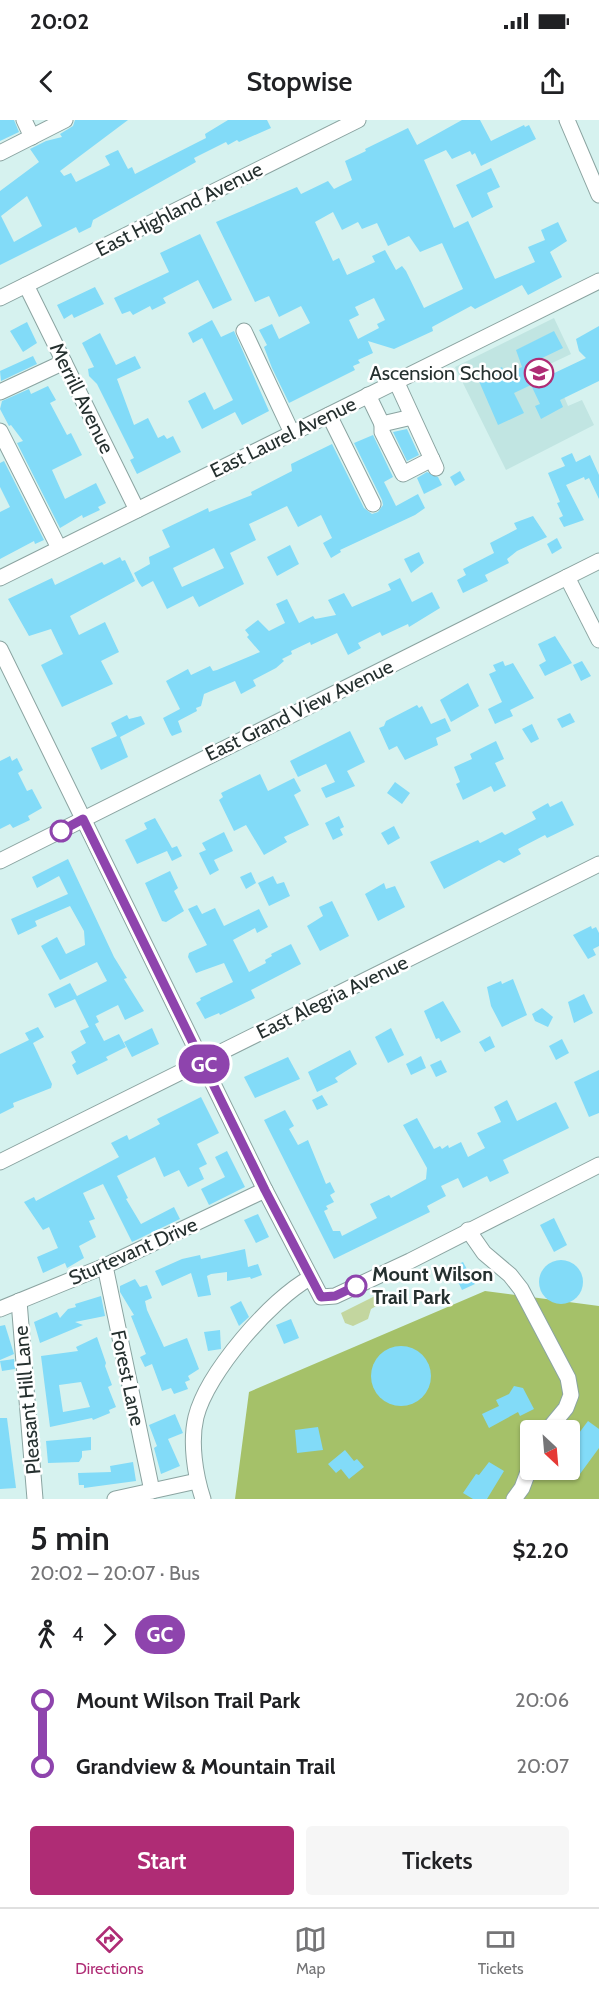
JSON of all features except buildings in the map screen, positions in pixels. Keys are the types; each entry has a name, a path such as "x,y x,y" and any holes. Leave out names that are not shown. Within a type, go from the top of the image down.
{"street":[{"path":"24,120 32,137"},
{"path":"0,153 65,120"},
{"name":"East Highland Avenue","path":"0,298 358,120"},
{"path":"567,120 592,160 599,195"},
{"name":"East Laurel Avenue","path":"0,578 599,281"},
{"name":"Merrill Avenue","path":"26,285 137,510"},
{"path":"243,331 292,433"},
{"path":"0,392 64,362"},
{"path":"368,395 382,424 382,432 403,474 434,463 396,381"},
{"path":"328,415 373,504"},
{"path":"382,424 412,417"},
{"path":"0,431 59,548"},
{"name":"East Grand View Avenue","path":"0,861 567,577 597,567"},
{"path":"567,577 599,640"},
{"path":"0,649 265,1190 321,1297 335,1296 599,1165"},
{"name":"East Alegria Avenue","path":"0,1161 599,864"},
{"name":"Sturtevant Drive","path":"0,1309 105,1266 265,1190"},
{"path":"468,1230 484,1253 510,1275 521,1289 568,1378 571,1395 569,1402 555,1420"},
{"name":"Forest Lane","path":"105,1266 152,1491"},
{"path":"203,1499 197,1481 195,1428 204,1396 251,1330 294,1287 310,1278"},
{"name":"Pleasant Hill Lane","path":"19,1301 35,1499"},
{"path":"513,1499 525,1480"},
{"path":"115,1499 197,1481"}],"shaded area":[{"path":"554,318 571,354 550,364 568,406 582,400 594,425 506,470 455,367"}],"green space":[{"path":"485,1291 599,1306 599,1499 235,1499 249,1392"},
{"path":"379,1294 383,1302 371,1309 368,1319 353,1326 345,1323 341,1313"}],"bus line":[{"name":"GC","path":"61,831 83,819 265,1190 321,1297 335,1296 356,1286"}],"place":[{"name":"Ascension School","path":"539,373"},
{"name":"Mount Wilson Trail Park","path":"356,1286"}]}
